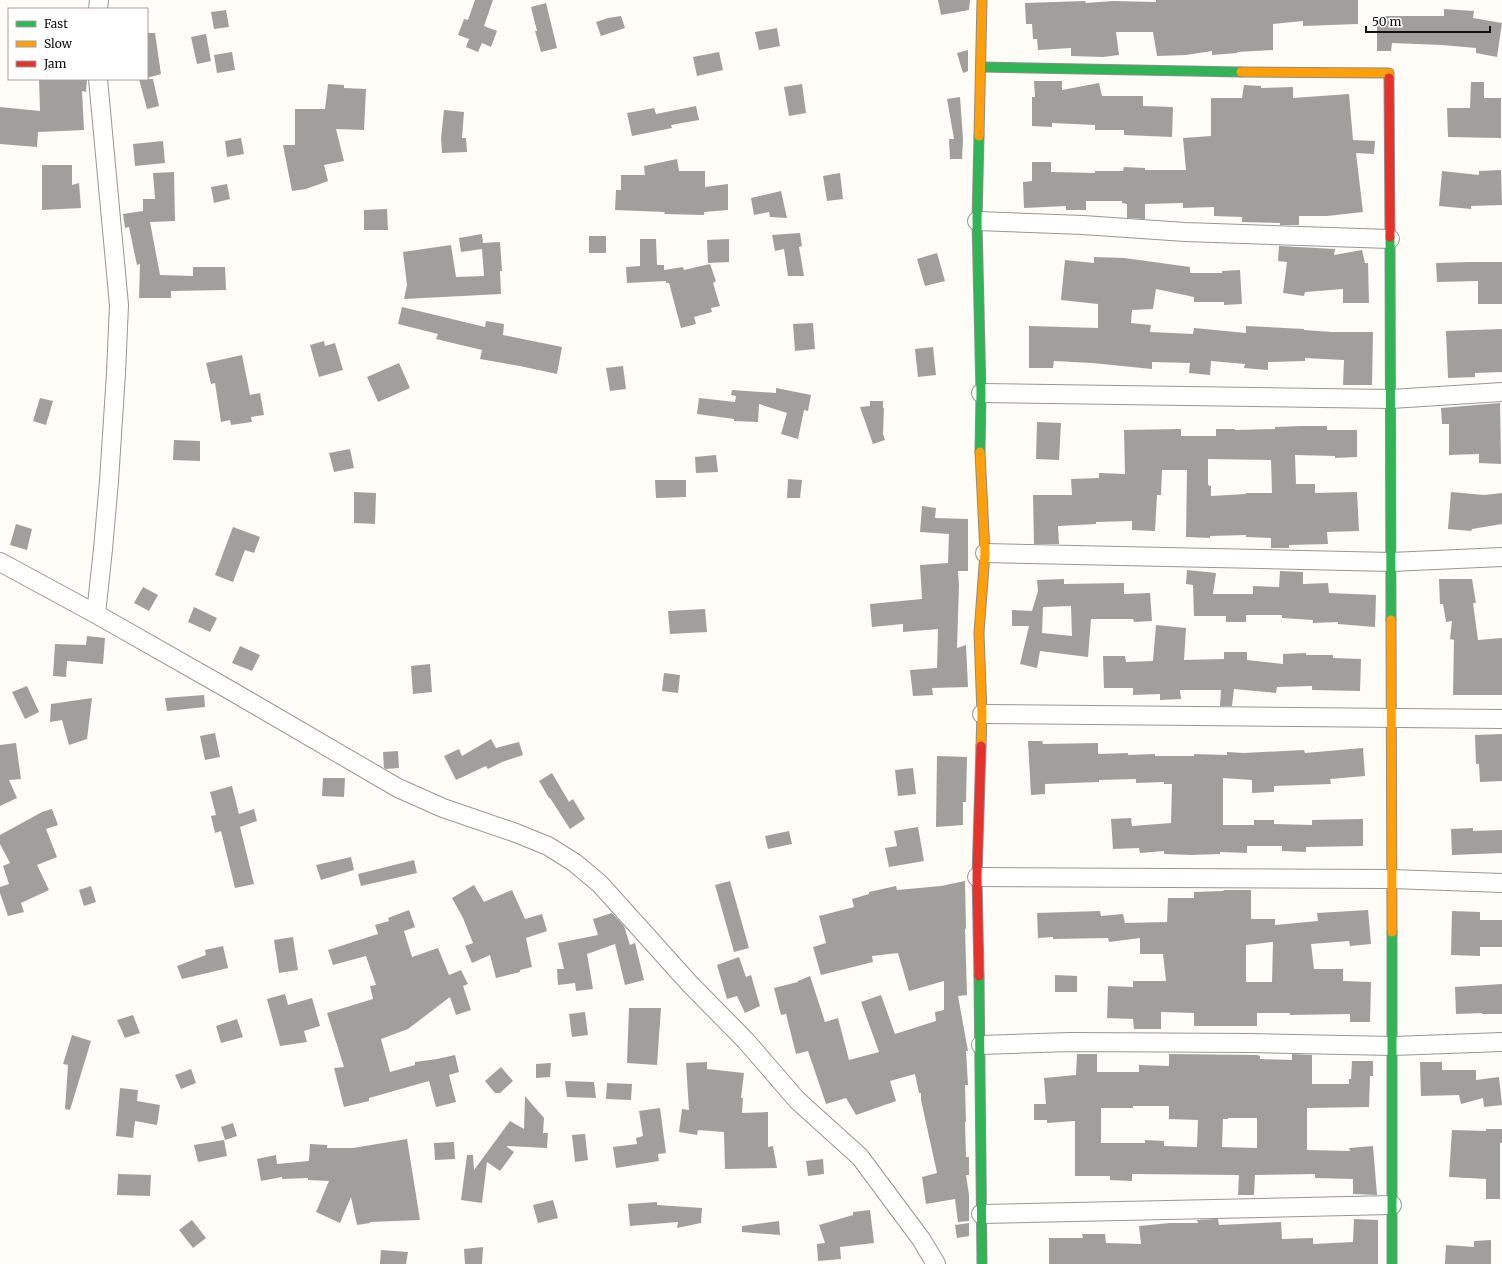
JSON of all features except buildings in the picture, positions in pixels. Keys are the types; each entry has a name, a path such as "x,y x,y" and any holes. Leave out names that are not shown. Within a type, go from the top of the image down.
{"street":[{"path":"982,0 977,221 981,393 980,462 985,553 979,633 982,714 977,877 981,1045 982,1264"},
{"path":"981,67 1214,72 1389,73 1392,1264"},
{"path":"96,614 109,481 119,305 98,80"},
{"path":"977,221 1083,225 1185,232 1390,239"},
{"path":"981,393 1391,398 1502,392"},
{"path":"985,553 1391,562 1502,557"},
{"path":"0,562 96,614 398,788 443,808 516,833 548,846 575,863 600,884 688,983 746,1041 797,1100 860,1157 921,1239 936,1264"},
{"path":"982,714 1502,719"},
{"path":"977,877 1392,879 1502,883"},
{"path":"981,1045 1078,1042 1392,1046 1502,1042"},
{"path":"981,1214 1392,1205"}],"traffic: fast":[{"path":"981,67 1241,72"},
{"path":"979,136 977,221 981,393 980,452"},
{"path":"1390,237 1391,620"},
{"path":"1392,932 1392,1264"},
{"path":"979,976 982,1264"}],"traffic: slow":[{"path":"979,136 982,0"},
{"path":"1241,72 1389,73 1389,78"},
{"path":"980,452 985,553 979,633 982,714 981,746"},
{"path":"1391,620 1392,932"}],"traffic: jam":[{"path":"1389,78 1390,237"},
{"path":"979,976 977,877 981,746"}]}
